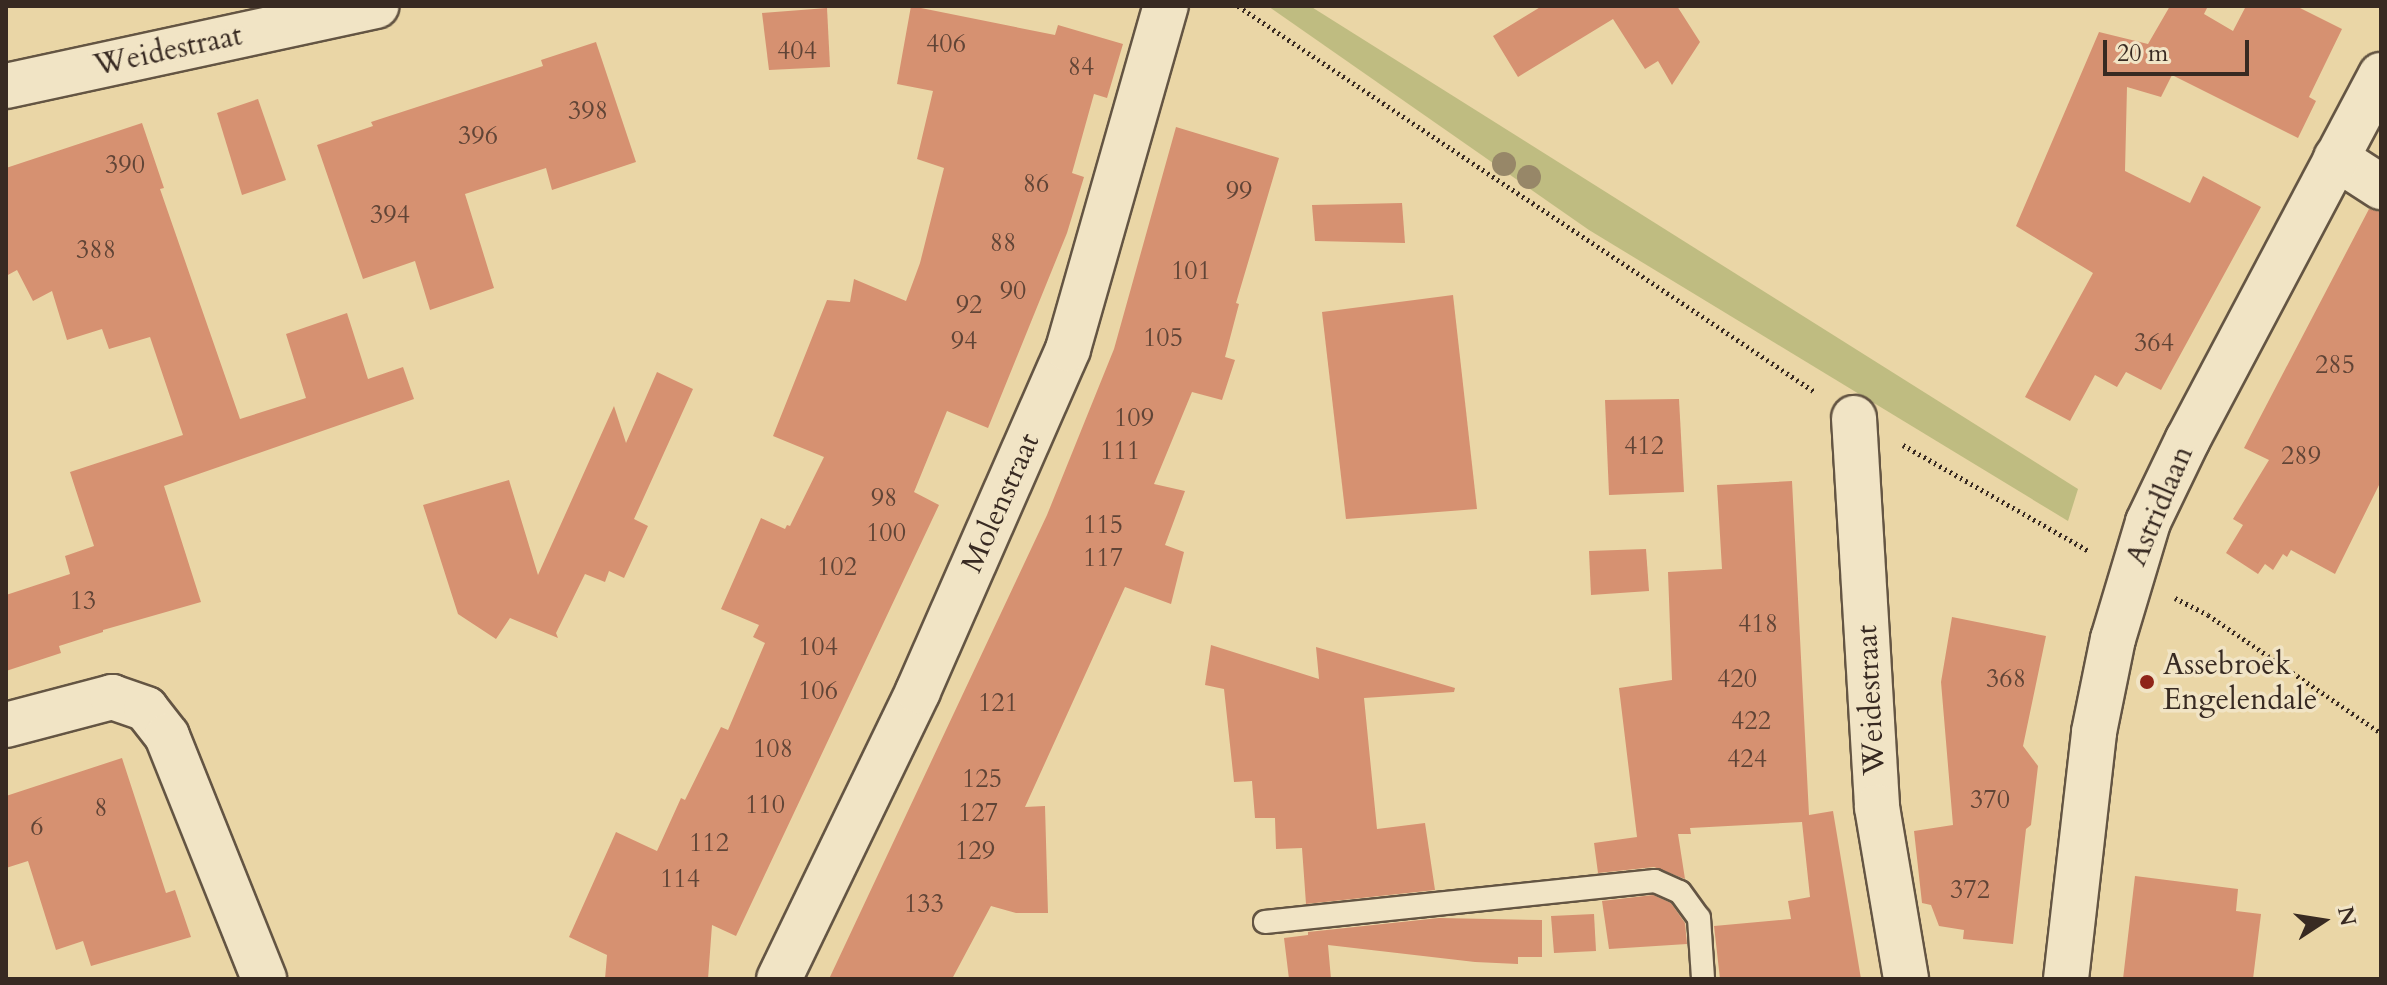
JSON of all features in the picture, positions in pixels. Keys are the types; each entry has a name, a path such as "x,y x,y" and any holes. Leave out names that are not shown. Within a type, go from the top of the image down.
{"street":[{"name":"Weidestraat","path":"6,86 376,6"},
{"name":"Molenstraat","path":"779,979 918,691 1068,349 1166,6"},
{"name":"Astridlaan","path":"2066,979 2094,732 2131,575 2148,522 2188,439 2381,75"},
{"path":"2336,158 2381,187"},
{"name":"Weidestraat","path":"1854,418 1877,807 1906,979"},
{"path":"6,725 112,697 146,709 167,736 264,979"}],"lane":[{"path":"1265,922 1655,881 1680,892 1699,918 1703,979"}],"path":[{"path":"1238,6 1854,418 2131,575 2208,615 2381,733"}],"shaded area":[{"path":"1268,6 1310,6 2078,489 2068,521 1589,230"}],"building":[{"path":"911,6 1055,35 1058,25 1123,44 1107,98 1094,94 1072,173 1084,177 1067,233 988,428 947,411 914,492 939,505 736,936 712,925 708,979 605,979 607,955 569,937 616,832 657,851 681,798 685,800 721,727 728,730 765,643 753,637 759,625 721,609 761,518 785,529 787,525 790,526 824,457 773,436 827,300 850,302 854,279 906,301 920,263 944,168 917,159 933,91 897,84"},
{"path":"1542,6 1677,6 1700,42 1672,85 1658,61 1645,69 1613,19 1518,77 1493,36"},
{"path":"2170,6 2208,6 2204,14 2233,31 2246,6 2296,6 2342,29 2309,97 2316,101 2298,138 2172,75 2161,97 2127,87 2125,171 2190,203 2203,176 2261,207 2161,390 2126,372 2117,387 2095,375 2070,421 2025,397 2093,273 2016,226 2099,32 2148,44"},
{"path":"827,8 830,67 769,70 762,13"},
{"path":"596,42 636,162 552,190 546,168 465,194 494,288 430,310 415,261 363,279 317,145 373,126 371,122 543,66 541,60"},
{"path":"258,99 286,180 242,195 217,113"},
{"path":"142,123 164,188 160,189 240,419 306,398 286,334 347,313 368,379 403,367 414,399 164,486 201,602 103,630 59,646 61,653 6,671 6,595 70,574 65,556 94,546 70,472 183,435 150,337 109,349 102,329 67,340 52,291 33,301 17,270 6,276 6,168"},
{"path":"1176,127 1279,158 1236,303 1239,304 1225,357 1235,360 1222,400 1192,392 1154,484 1185,491 1165,545 1184,552 1171,604 1125,587 1025,807 1045,806 1048,913 1016,913 991,906 952,979 829,979 1047,515 1114,349"},
{"path":"1402,203 1405,243 1315,241 1312,205"},
{"path":"2369,209 2381,212 2381,481 2335,574 2291,550 2287,557 2283,554 2273,570 2265,564 2258,574 2226,553 2243,525 2233,519 2269,460 2244,448"},
{"path":"1453,295 1477,509 1346,519 1322,312"},
{"path":"657,372 693,389 634,519 648,526 624,578 609,571 605,582 585,574 556,633 558,638 510,618 496,639 458,614 423,505 509,480 538,575 614,406 626,443"},
{"path":"1679,399 1684,492 1609,495 1605,400"},
{"path":"1792,481 1809,815 1833,811 1861,979 1720,979 1714,926 1791,919 1788,901 1810,897 1802,822 1690,828 1691,834 1678,834 1685,879 1654,867 1598,873 1594,843 1637,837 1619,688 1672,680 1668,572 1722,569 1717,485"},
{"path":"1646,549 1649,591 1591,595 1589,551"},
{"path":"1952,617 2046,636 2023,746 2038,766 2031,825 2026,829 2013,944 1963,939 1964,930 1939,926 1931,905 1922,903 1914,831 1953,825 1941,682"},
{"path":"1211,645 1319,679 1316,647 1455,688 1454,692 1364,698 1377,829 1425,823 1435,890 1306,904 1302,848 1276,849 1275,818 1255,818 1252,781 1234,782 1224,689 1205,685"},
{"path":"122,758 166,893 175,890 191,937 91,966 83,941 56,950 28,861 6,868 6,796"},
{"path":"2135,876 2238,889 2236,911 2261,914 2253,979 2123,979"},
{"path":"1653,895 1671,903 1685,923 1687,944 1609,949 1602,901"},
{"path":"1594,914 1596,951 1554,953 1551,916"},
{"path":"1439,918 1542,920 1542,957 1518,957 1518,964 1475,962 1328,945 1331,979 1289,979 1284,938 1308,935 1308,932"}],"place":[{"name":"Assebroek Engelendale","path":"2147,682"}]}
